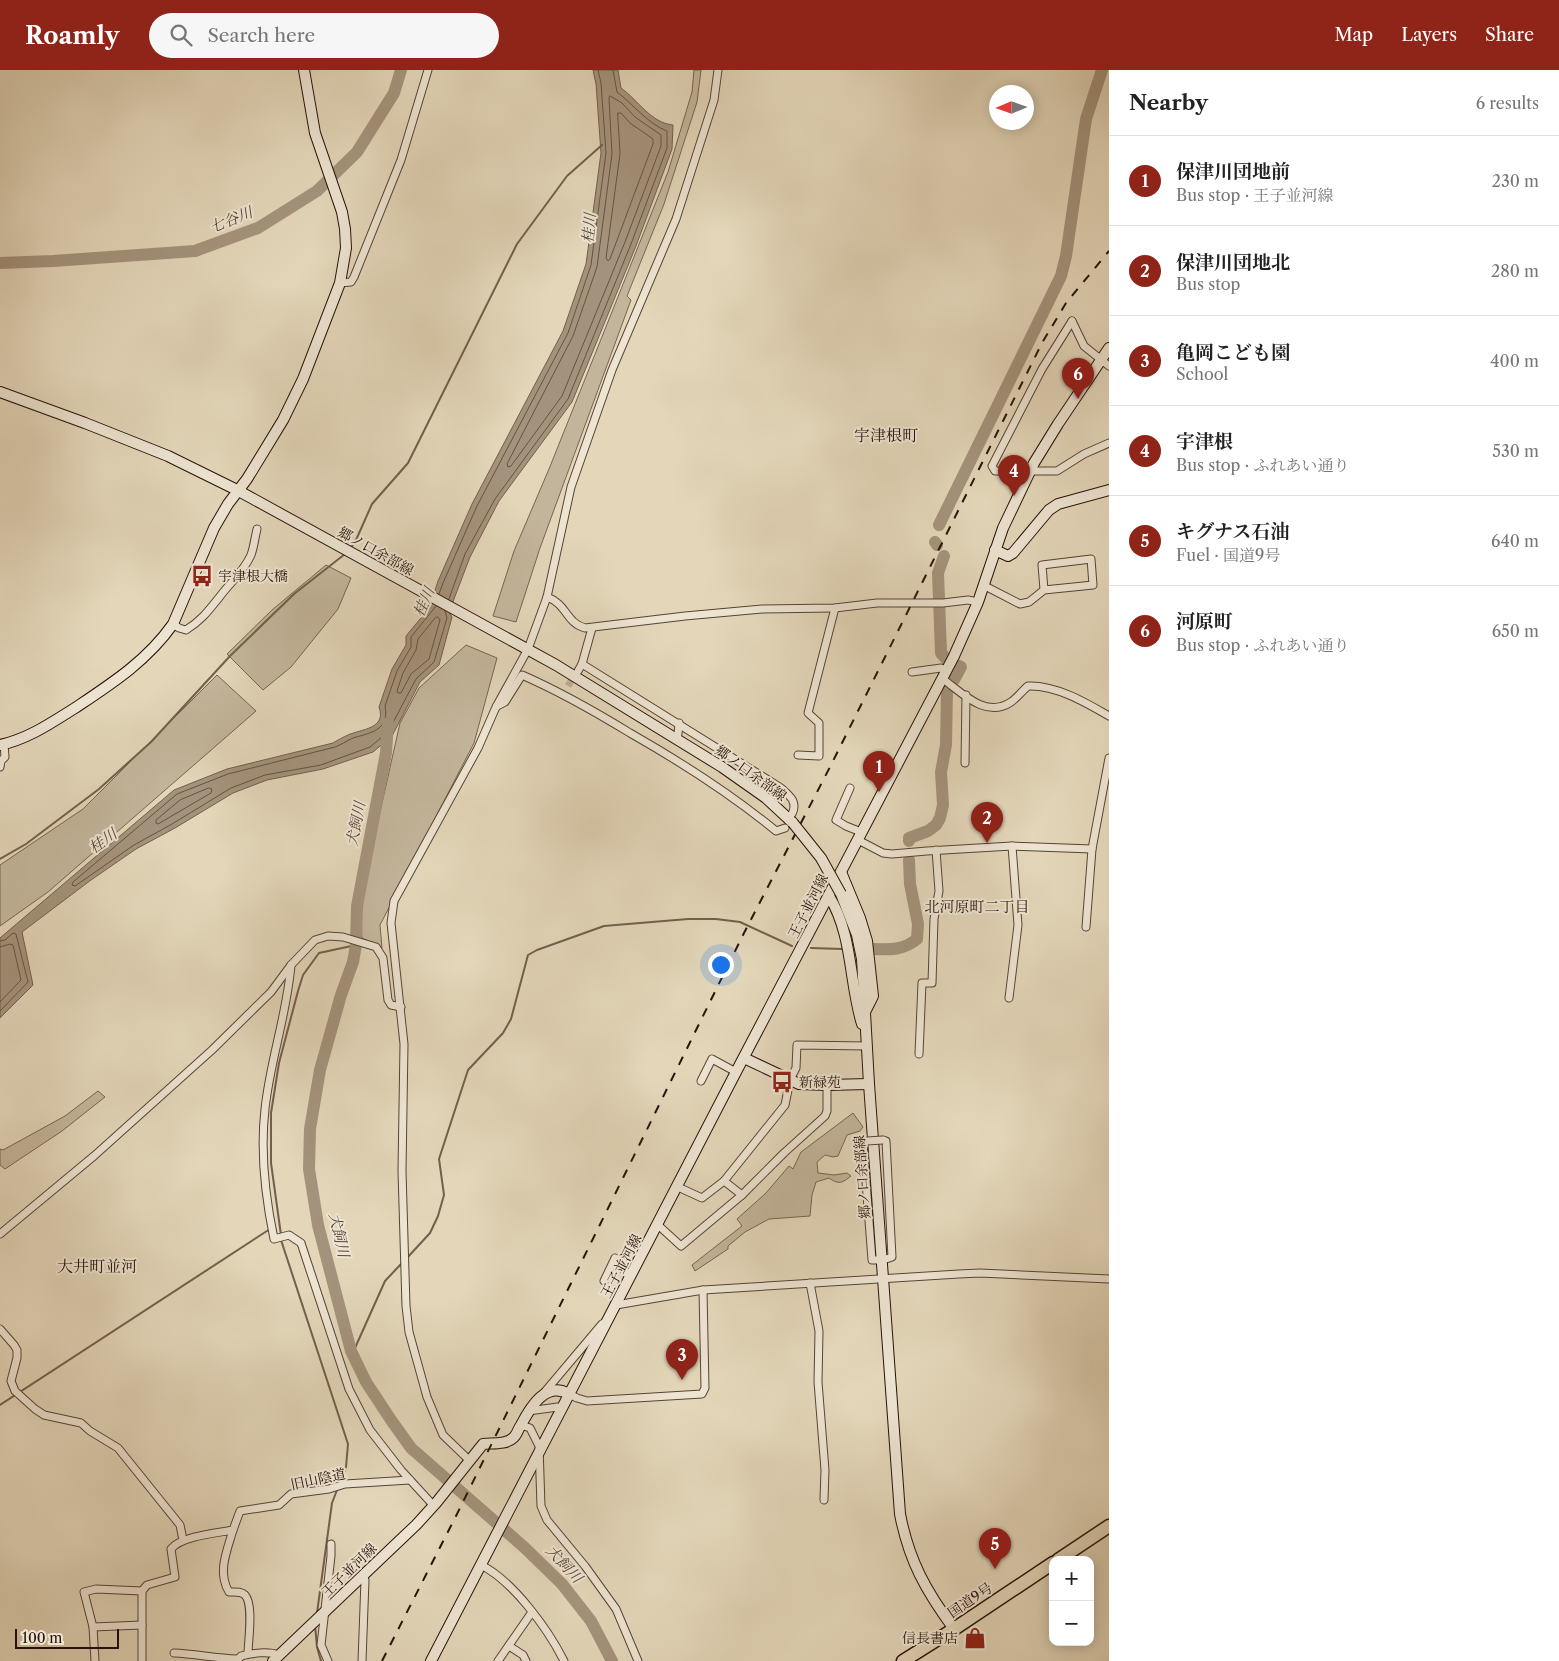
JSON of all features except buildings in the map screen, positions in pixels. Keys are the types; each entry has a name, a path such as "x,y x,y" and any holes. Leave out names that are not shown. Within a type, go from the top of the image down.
{"highway":[{"path":"1064,1556 1109,1526"},
{"name":"国道9号","path":"903,1661 1049,1566"}],"main road":[{"path":"2,745 36,732 129,671 153,649 173,624 214,528 237,490 247,479 287,412 304,379 340,283 346,248 342,212 315,133 304,70"},
{"name":"王子並河線","path":"431,1661 736,1072 946,673 978,602 995,550 1007,521 1031,470 1109,348"},
{"name":"郷ノ口余部線","path":"0,392 168,456 237,490 528,649 722,767 766,798 821,858 841,894 854,927 860,951 897,1484 902,1523 910,1553 920,1577 933,1601 954,1629"},
{"path":"995,550 1008,556 1013,553 1049,510 1058,504 1109,490"},
{"path":"841,872 868,941 873,996 865,1011"},
{"path":"829,896 837,908 845,932 853,970 856,1006 867,1043"},
{"path":"744,1058 799,1084 869,1084"},
{"path":"541,1396 549,1390 569,1394"},
{"name":"王子並河線","path":"276,1658 363,1576 435,1504 483,1444 499,1444 514,1438 528,1411 541,1396"}],"street":[{"path":"340,283 346,284 351,282 354,277 400,160 428,70"},
{"path":"468,1463 444,1436 424,1388 408,1332 402,1171 404,1044 402,1007 397,986 391,923 394,901 478,748 496,707 528,649 547,597 571,487 612,370 676,219 714,100 718,70"},
{"path":"1109,366 1084,346 1072,322 1042,369 992,466 995,470 1057,471 1084,454 1109,443"},
{"path":"173,624 178,628 186,630 200,621 213,607 237,577 250,556 257,529"},
{"path":"983,585 1020,604 1029,602 1044,590 1093,585 1091,559 1042,565 1044,590"},
{"path":"547,597 555,600 562,606 568,616 579,627 592,628 685,616 762,610 835,608 877,603 940,603 968,600 978,602"},
{"path":"798,756 818,756 819,723 808,714 835,608"},
{"path":"496,707 504,702 522,674 564,694 673,758 776,831 790,822 795,808 793,799 781,788 679,723 580,668 592,628"},
{"path":"912,672 941,668 966,695 985,707 996,709 1014,701 1028,686 1040,685 1083,701 1109,716"},
{"path":"564,694 568,686"},
{"path":"965,763 966,695"},
{"path":"678,734 679,723"},
{"path":"0,766 0,761 5,757 2,745"},
{"path":"673,758 676,748"},
{"path":"1086,928 1092,848 1109,758"},
{"path":"850,788 836,820 860,836 876,850 892,854 1012,846 1092,848"},
{"path":"1009,998 1018,924 1012,846"},
{"path":"920,1054 922,983 932,983 934,919 939,891 936,850"},
{"path":"0,1234 94,1156 212,1050 271,992 291,966 315,940 328,936 343,937 376,947 384,958 388,1000 391,1005 402,1007"},
{"path":"291,966 289,992 274,1055 264,1109 262,1158 267,1209 274,1239 289,1235 301,1243 349,1389 370,1430 410,1480 435,1504"},
{"path":"678,1187 702,1198 724,1181 785,1104 790,1080 796,1068 797,1045 867,1043"},
{"path":"701,1081 712,1058 736,1072"},
{"path":"658,1225 681,1246 742,1195 825,1116 827,1111 827,1085"},
{"path":"883,1140 886,1141 892,1257 882,1260 872,1260 863,1142 883,1140"},
{"path":"724,1181 742,1195"},
{"path":"604,1281 614,1258 630,1278"},
{"path":"541,1396 614,1309 703,1290 980,1273 1109,1279"},
{"path":"810,1283 819,1331 818,1382 825,1470 824,1500"},
{"path":"569,1394 587,1401 702,1394 705,1388 703,1290"},
{"path":"0,1329 17,1350 17,1358 11,1381 15,1391 44,1415 81,1423 90,1432 118,1448 180,1525 183,1540"},
{"path":"528,1411 534,1412 558,1407"},
{"path":"521,1425 530,1428 539,1446 541,1506 547,1520 585,1566 616,1609 638,1661"},
{"name":"旧山陰道","path":"233,1530 240,1511 279,1505 290,1494 329,1489 345,1484 410,1480"},
{"path":"142,1661 142,1591 147,1585 175,1577 171,1549 175,1544 183,1540 233,1530 223,1574 226,1586 230,1592 240,1592 245,1596 248,1603 250,1613 248,1654"},
{"path":"328,1661 321,1645 331,1544"},
{"path":"481,1565 492,1570 532,1612 547,1632 564,1661"},
{"path":"362,1661 363,1576"},
{"path":"94,1661 93,1627 84,1592 96,1589 142,1591"},
{"path":"498,1661 532,1612"},
{"path":"93,1627 142,1625"},
{"path":"509,1646 522,1655 526,1661"},
{"path":"174,1653 200,1654 237,1660 241,1656 248,1654 275,1654 276,1658"}],"shaded area":[{"path":"694,70 701,70 697,102 664,204 627,296 631,300 540,548 516,622 493,616 514,551 549,469 668,172 692,92"},
{"path":"326,565 351,578 338,609 291,667 263,690 227,654 272,610"},
{"path":"466,645 497,658 474,743 380,925 382,948 362,938 360,917 376,830 400,723 419,688"},
{"path":"217,675 256,711 48,892 0,926 0,865 83,809"},
{"path":"98,1091 105,1097 62,1131 5,1169 0,1165 0,1149 3,1150 65,1116"},
{"path":"853,1113 863,1127 860,1131 847,1135 838,1156 825,1155 817,1162 818,1173 834,1175 847,1173 851,1176 840,1182 835,1182 829,1178 816,1182 812,1195 810,1216 769,1219 745,1232 728,1246 728,1249 695,1271 692,1265 742,1226 737,1219 766,1193 789,1166 793,1169 801,1152"}],"water":[{"path":"593,70 618,70 621,88 651,116 673,125 672,149 636,246 572,402 499,501 470,557 449,612 452,617 439,665 420,682 392,736 373,752 323,769 267,780 233,793 136,849 22,932 33,985 0,1018 0,938 174,790 227,769 333,743 348,735 371,727 379,720 379,707 392,669 406,645 406,636 430,607 438,581 472,504 563,331 586,264 601,153 596,84"}],"waterway":[{"name":"七谷川","path":"0,263 195,251 258,228 317,191 357,152 394,93 401,70"},
{"path":"939,525 1061,276 1066,256 1086,119 1102,70"},
{"path":"350,549 372,504 408,463 517,244 567,176 602,145"},
{"path":"0,859 26,844 99,789 151,742 230,656 294,594 345,554"},
{"path":"944,556 938,573 941,653 948,661 961,667 954,680"},
{"path":"909,841 909,838 928,831 936,825 940,818 943,805 941,772 946,745 947,690"},
{"name":"犬飼川","path":"388,723 386,753 357,906 356,945 353,962 341,995 320,1070 310,1129 309,1169 318,1225 351,1351 366,1382 391,1420 411,1448 525,1548 562,1584 591,1621 612,1661"},
{"path":"874,949 897,948 912,943 917,939 918,924 910,884 909,860"},
{"path":"407,1258 430,1233 438,1216 444,1195 439,1159 468,1070 503,1033 511,1019 528,955 604,926 688,919 716,919 740,922 792,946"},
{"path":"281,1235 271,1163 271,1113 279,1063 303,975 319,953 356,945"},
{"path":"811,948 842,949"},
{"path":"0,1405 270,1229"},
{"path":"281,1240 348,1444 346,1467 340,1483"},
{"path":"351,1351 355,1348 385,1281 402,1263"},
{"path":"317,1613 332,1503 337,1490"},
{"path":"315,1625 317,1647 321,1661"}],"tunnel":[{"path":"568,686 576,673"}],"railway":[{"path":"382,1661 457,1514 744,933 831,765 1042,343 1066,303 1109,251"}],"place":[{"name":"河原町","path":"1078,399"},
{"name":"宇津根","path":"1014,496"},
{"name":"宇津根大橋","path":"202,576"},
{"name":"保津川団地前","path":"879,792"},
{"name":"保津川団地北","path":"987,843"},
{"name":"新緑苑","path":"782,1082"},
{"name":"亀岡こども園","path":"682,1380"},
{"name":"キグナス石油","path":"995,1569"},
{"name":"信長書店","path":"975,1638"}],"district":[{"name":"宇津根町","path":"886,435"},
{"name":"北河原町二丁目","path":"977,907"},
{"name":"大井町並河","path":"97,1266"}],"water label":[{"name":"桂川","path":"589,228"},
{"name":"桂川","path":"424,602"},
{"name":"桂川","path":"103,841"}]}
